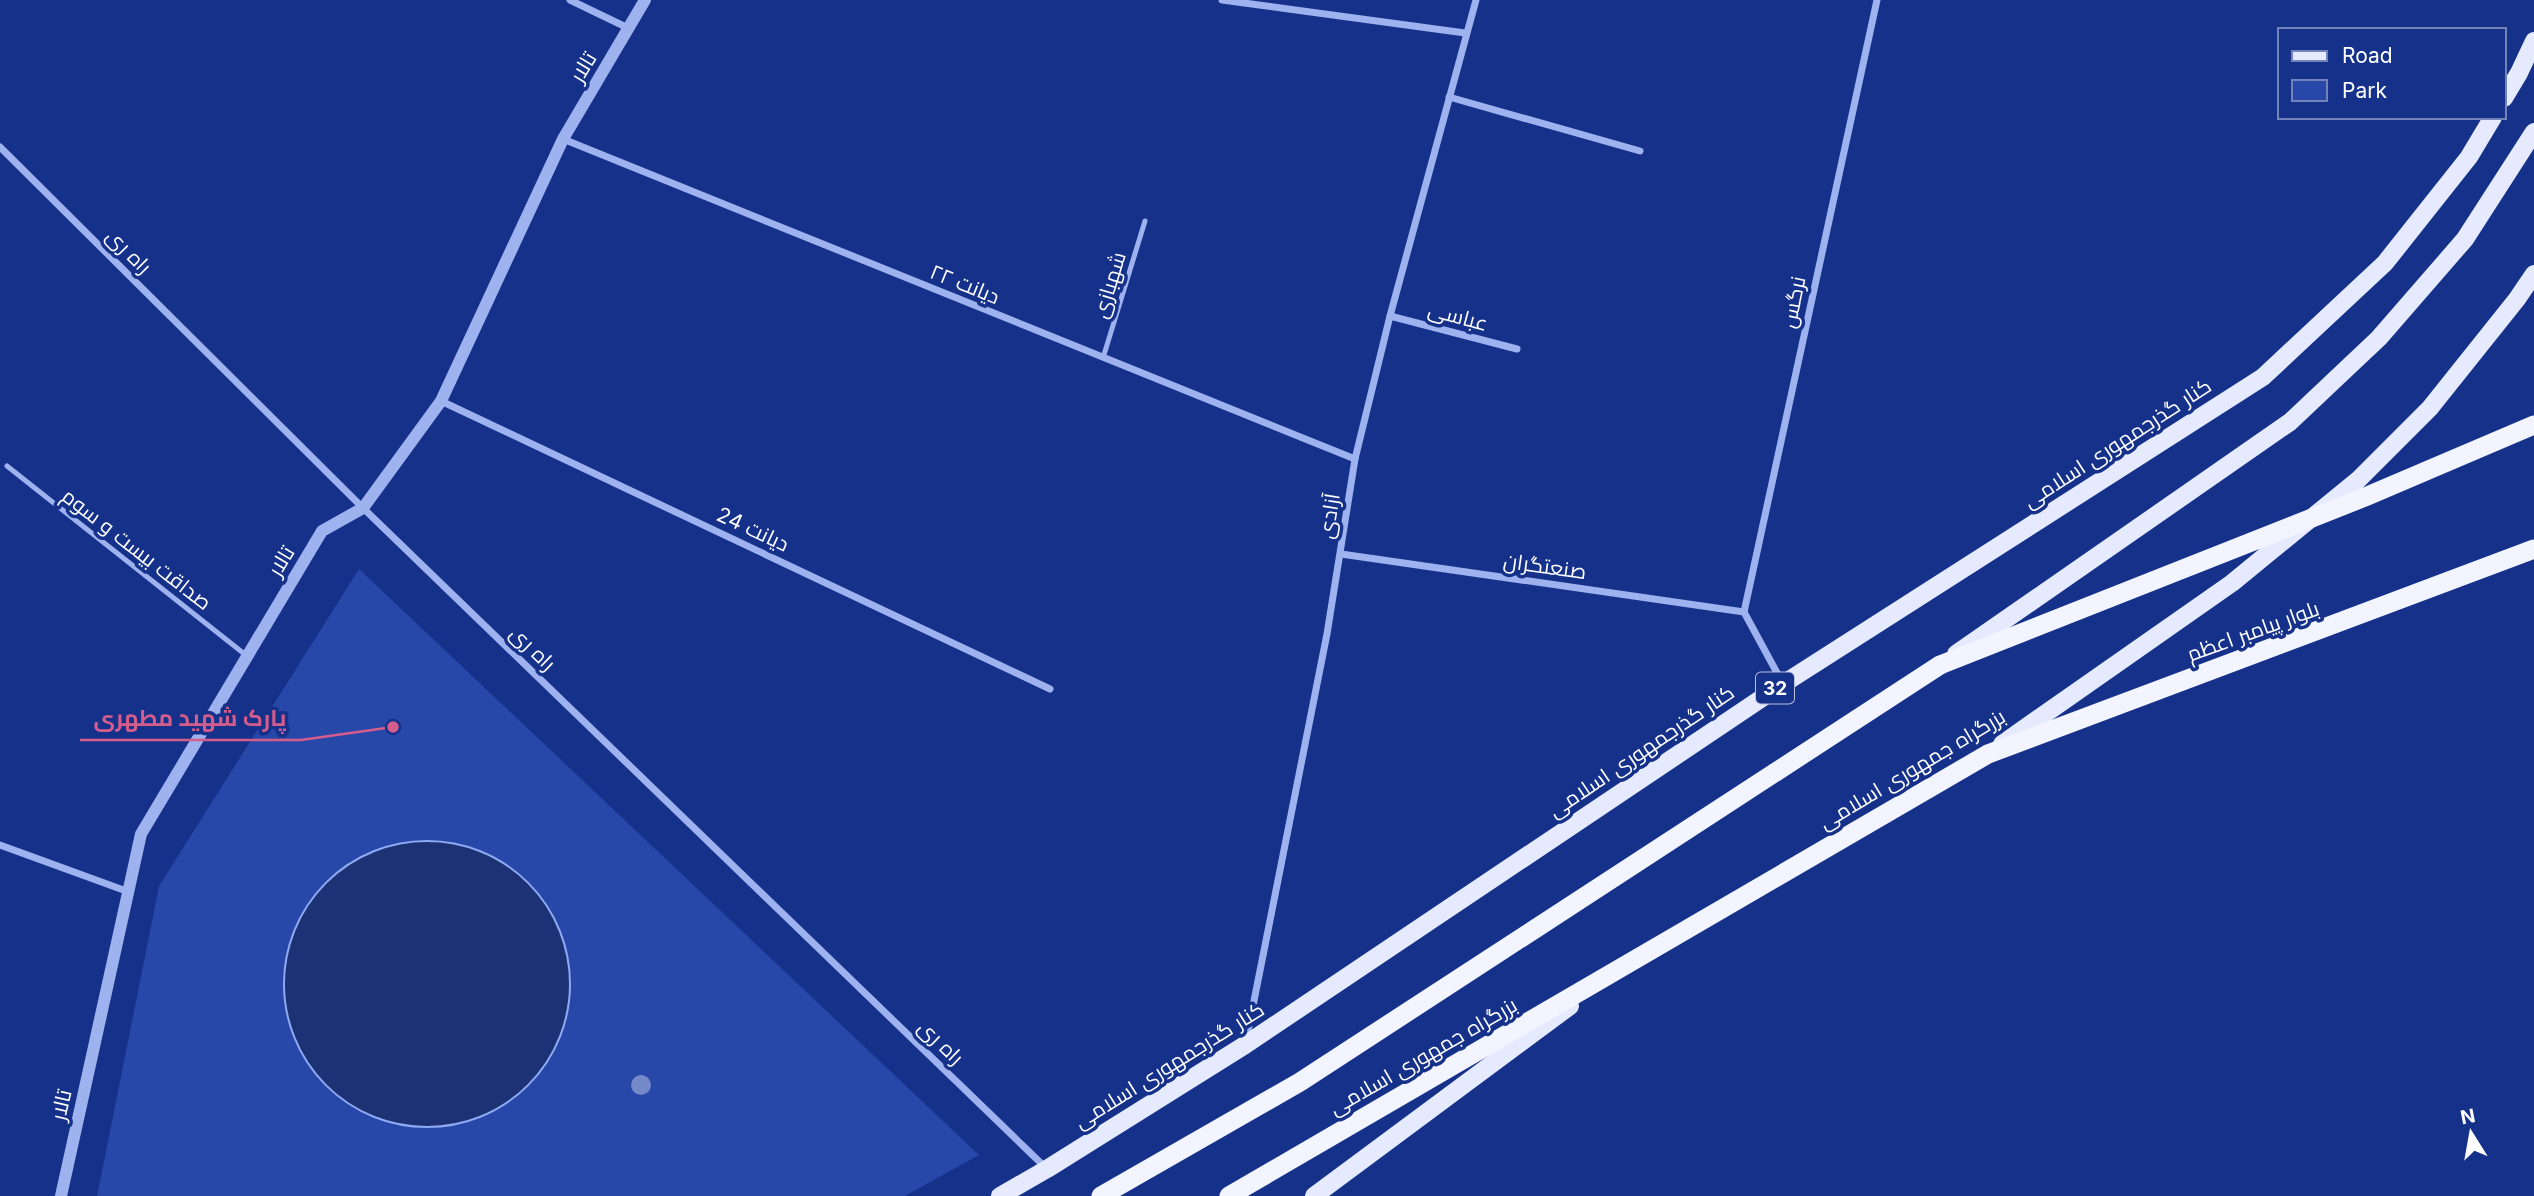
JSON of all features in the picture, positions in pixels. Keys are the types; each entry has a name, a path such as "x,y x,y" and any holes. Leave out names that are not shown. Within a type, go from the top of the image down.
{"highway":[{"name":"بزرگراه جمهوری اسلامی","path":"1101,1196 1300,1082 1940,666 2339,507 2534,425"},
{"name":"بلوار پیامبر اعظم","path":"1988,754 2534,549"},
{"name":"بزرگراه جمهوری اسلامی","path":"1229,1196 1988,754"}],"main road":[{"path":"2506,95 2534,41"},
{"name":"کنار گذرجمهوری اسلامی","path":"1000,1196 1245,1045 1783,684 2263,377 2385,263 2469,156 2492,119"},
{"path":"1940,666 2290,422 2379,338 2465,239 2534,132"},
{"name":"بزرگراه جمهوری اسلامی","path":"1988,754 2232,583 2358,480 2430,408 2534,274"},
{"path":"1314,1196 1626,964"}],"street":[{"path":"570,0 628,28"},
{"name":"تالار","path":"61,1196 141,834 322,531 363,508 441,401 562,139 645,0"},
{"path":"1222,0 1465,33"},
{"name":"آزادی","path":"1245,1045 1327,634 1355,459 1390,316 1476,0"},
{"name":"نرگس","path":"1744,612 1877,0"},
{"path":"1449,97 1640,151"},
{"name":"دیانت ۲۲","path":"562,139 1355,459"},
{"name":"راه ری","path":"0,147 363,508 1047,1169"},
{"name":"عباسی","path":"1390,316 1517,349"},
{"name":"دیانت 24","path":"441,401 1050,689"},
{"name":"صنعتگران","path":"1341,554 1744,612"},
{"path":"1744,612 1783,684"},
{"path":"0,845 129,892"}],"lane":[{"name":"شهبازی","path":"1103,358 1145,221"},
{"name":"صداقت بیست و سوم","path":"7,466 247,656"}],"green space":[{"path":"359,569 979,1155 905,1196 97,1196 159,886"}],"shaded area":[{"path":"427,841 455,844 482,852 518,873 538,893 564,942 570,984 567,1012 559,1039 538,1075 518,1095 469,1121 427,1127 399,1124 372,1116 336,1095 316,1075 290,1026 284,984 287,956 295,929 316,893 336,873 385,847"}],"place":[{"name":"پارک شهید مطهری","path":"393,727"}]}
